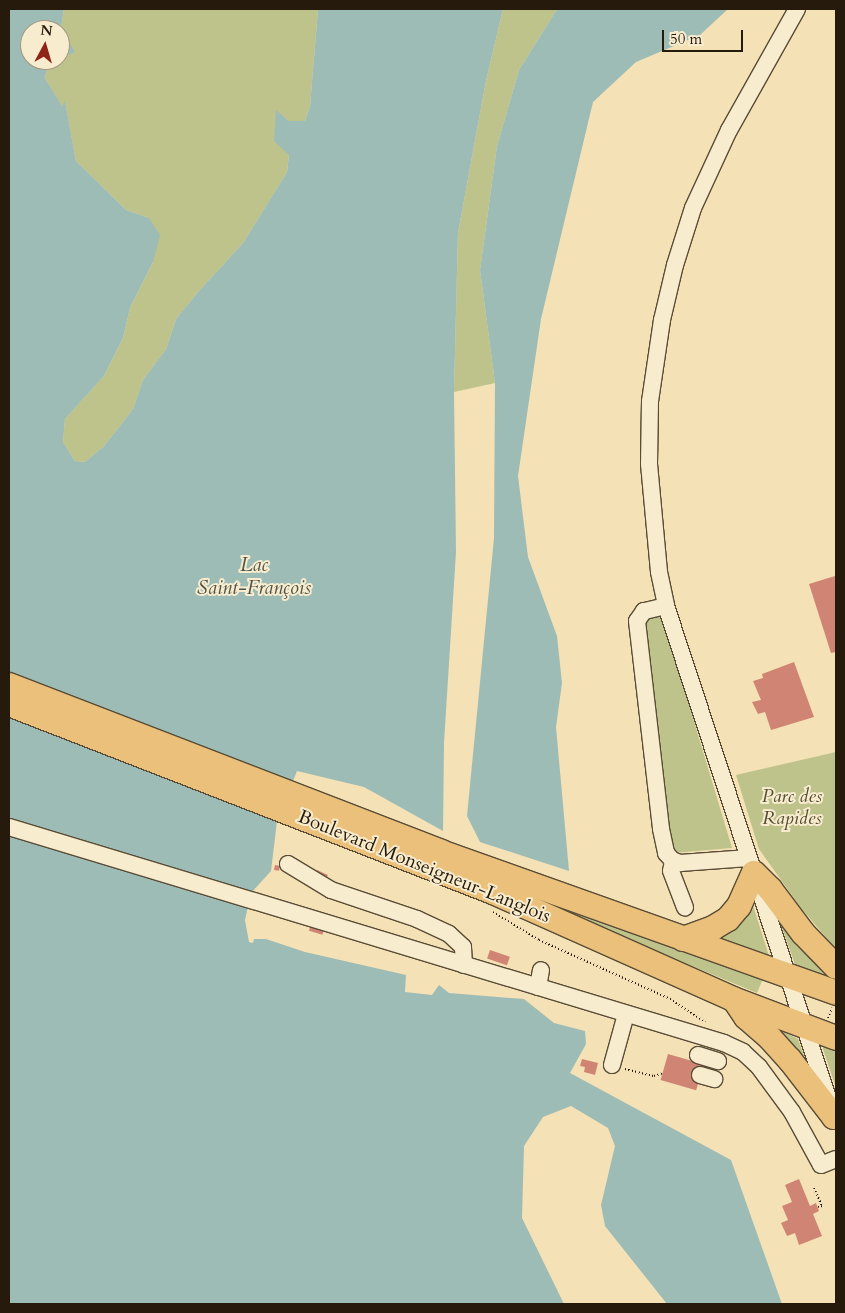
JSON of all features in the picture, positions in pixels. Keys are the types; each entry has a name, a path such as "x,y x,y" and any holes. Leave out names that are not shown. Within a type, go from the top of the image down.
{"highway":[{"name":"Boulevard Monseigneur-Langlois","path":"9,685 285,801 733,999 822,1030"},
{"name":"Boulevard Monseigneur-Langlois","path":"9,704 285,801 441,852 787,975 835,999"},
{"path":"683,939 713,928 728,919 739,906 752,866"},
{"path":"752,866 803,933 836,966"},
{"path":"733,999 746,1017 770,1038 790,1060 836,1118"}],"street":[{"path":"797,9 728,130 693,208 675,265 662,320 650,401 649,464 659,572 666,606 787,975 822,1030 836,1118"},
{"path":"666,606 644,611 637,621 661,829 666,853 672,861 688,864 752,866"},
{"path":"9,827 252,900 287,917 538,987 578,991 626,1014 718,1041 749,1056 759,1067 792,1112 820,1164 836,1159"},
{"path":"672,861 671,871 685,907"},
{"path":"288,864 331,890 417,919 449,934 463,947 464,965"},
{"path":"538,987 542,970"},
{"path":"612,1065 626,1014"},
{"path":"698,1055 718,1061"}],"path":[{"path":"486,907 527,934 670,999 708,1024"},
{"path":"822,1030 835,999"},
{"path":"612,1065 654,1076 663,1072"},
{"path":"814,1188 822,1206 818,1207"}],"green space":[{"path":"64,9 318,9 310,106 305,121 289,121 276,111 289,155 287,172 243,243 176,319 166,349 143,380 133,409 104,446 85,462 75,461 63,442 65,419 104,376 123,338 130,308 153,262 149,218 126,210 76,161 65,102 62,107 45,78 47,70 70,70 70,54 74,52 70,45 70,20 62,20"},
{"path":"503,9 557,9 519,70 497,146 480,270 495,383 454,392 458,233 486,81"},
{"path":"650,615 663,618 732,848 673,853 646,621"},
{"name":"Parc des Rapides","path":"836,752 836,949 801,908 759,849 736,775"},
{"path":"750,896 769,956 706,936"},
{"path":"547,900 764,976 757,993 546,905"},
{"path":"772,900 836,973 836,982 796,967"},
{"path":"764,1022 798,1039 814,1084"},
{"path":"823,1045 836,1046 836,1088 823,1049"}],"water":[{"name":"Lac Saint-François","path":"9,9 64,9 62,20 20,20 20,70 47,70 45,78 62,106 65,101 76,161 126,210 149,218 160,235 153,262 130,308 123,338 104,376 65,419 63,442 75,461 85,462 104,446 133,409 143,380 166,349 176,319 243,243 287,172 289,155 274,141 276,110 289,121 305,121 310,106 318,9 503,9 486,81 458,233 454,392 456,552 444,743 443,831 364,787 297,771 277,821 271,871 251,893 245,920 249,942 253,943 254,939 266,939 305,952 406,975 405,992 432,995 439,985 449,993 524,999 554,1023 585,1031 586,1044 570,1073 731,1160 782,1304 667,1304 605,1226 601,1205 615,1146 608,1128 571,1106 543,1117 524,1146 522,1218 564,1304 9,1304"},
{"path":"557,9 728,9 700,35 636,62 593,102 541,319 518,476 528,557 557,636 562,683 556,727 569,871 480,842 467,816 494,538 495,383 480,270 497,146 519,70"},
{"name":"Lac Saint-François","path":"70,43 75,52 70,54"}],"building":[{"path":"835,576 836,652 831,653 809,584"},
{"path":"794,662 814,717 771,730 765,712 758,714 752,702 761,700 753,681 763,678 762,674"},
{"path":"275,865 280,866 279,871 274,870"},
{"path":"317,870 328,875 325,882 314,877"},
{"path":"311,924 324,928 322,935 309,931"},
{"path":"490,950 510,957 507,965 487,959"},
{"path":"668,1054 704,1064 696,1090 661,1080"},
{"path":"582,1059 598,1063 595,1075 584,1072 585,1067 580,1066"},
{"path":"799,1179 810,1206 816,1203 819,1211 813,1214 822,1236 799,1245 795,1233 787,1236 781,1223 788,1220 782,1206 792,1202 785,1185"}]}
